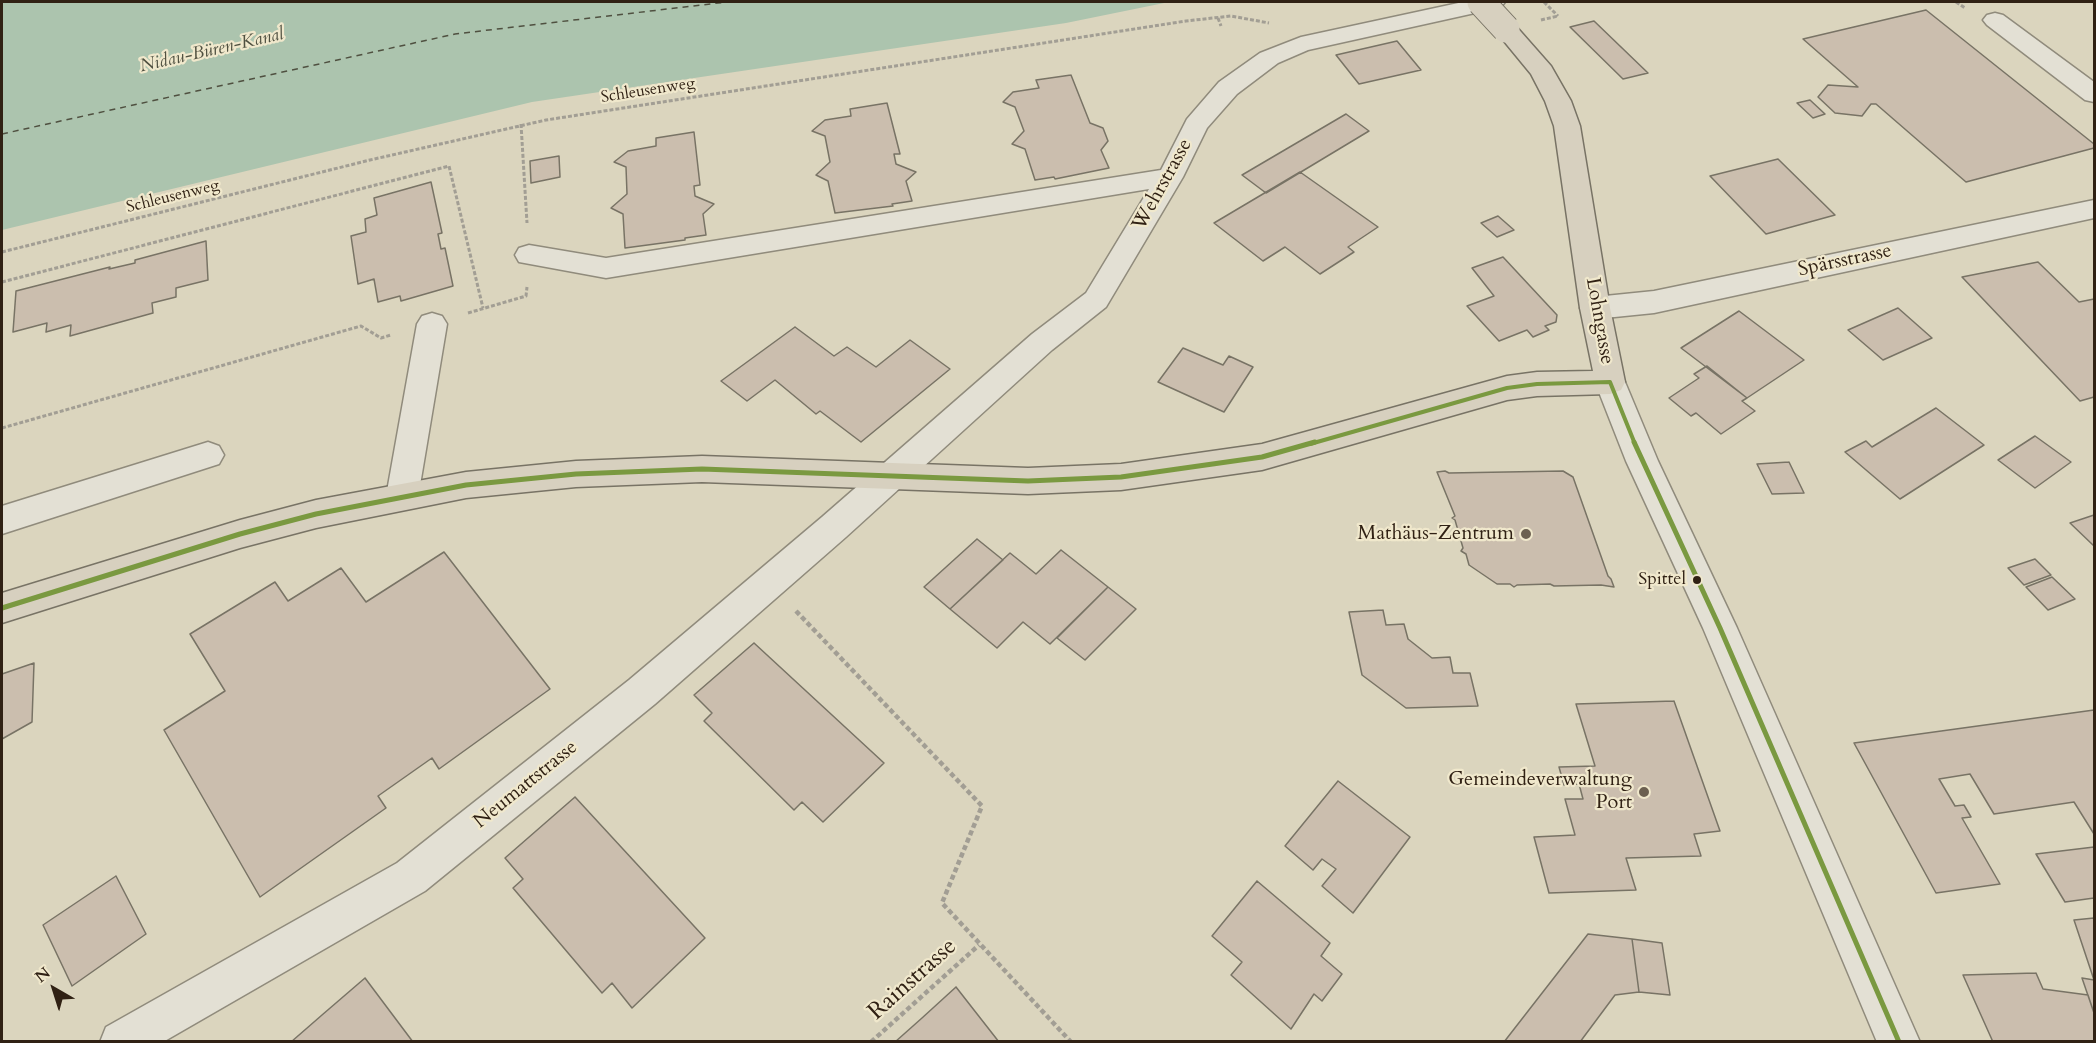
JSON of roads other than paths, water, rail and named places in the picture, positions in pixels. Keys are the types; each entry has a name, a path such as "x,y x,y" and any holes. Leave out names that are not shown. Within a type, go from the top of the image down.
{"main road":[{"name":"Lohngasse","path":"1481,2 1542,71 1558,101 1567,126 1595,308 1610,382"},
{"path":"2,608 240,534 316,514 402,497 519,479 627,471 702,469 1028,481 1121,477 1262,457 1507,388 1537,384 1610,382"}],"street":[{"name":"Wehrstrasse","path":"894,475 1037,346 1096,300 1170,177 1196,125 1228,88 1269,58 1301,44 1493,2"},
{"path":"1995,20 2094,94"},
{"path":"529,255 606,268 1170,177"},
{"name":"Spärsstrasse","path":"1595,308 1654,302 2094,209"},
{"path":"402,497 432,324"},
{"name":"Lohngasse","path":"1610,382 1642,461 1720,628 1899,1041"},
{"path":"2,520 208,455"},
{"name":"Neumattstrasse","path":"121,1041 411,877 642,692 894,475"}],"water":[{"name":"Nidau-Büren-Kanal","path":"2,2 1169,2 1066,23 532,102 2,230"}],"place":[{"name":"Mathäus-Zentrum","path":"1526,534"},
{"name":"Spittel","path":"1697,580"},
{"name":"Gemeindeverwaltung Port","path":"1644,792"}]}
